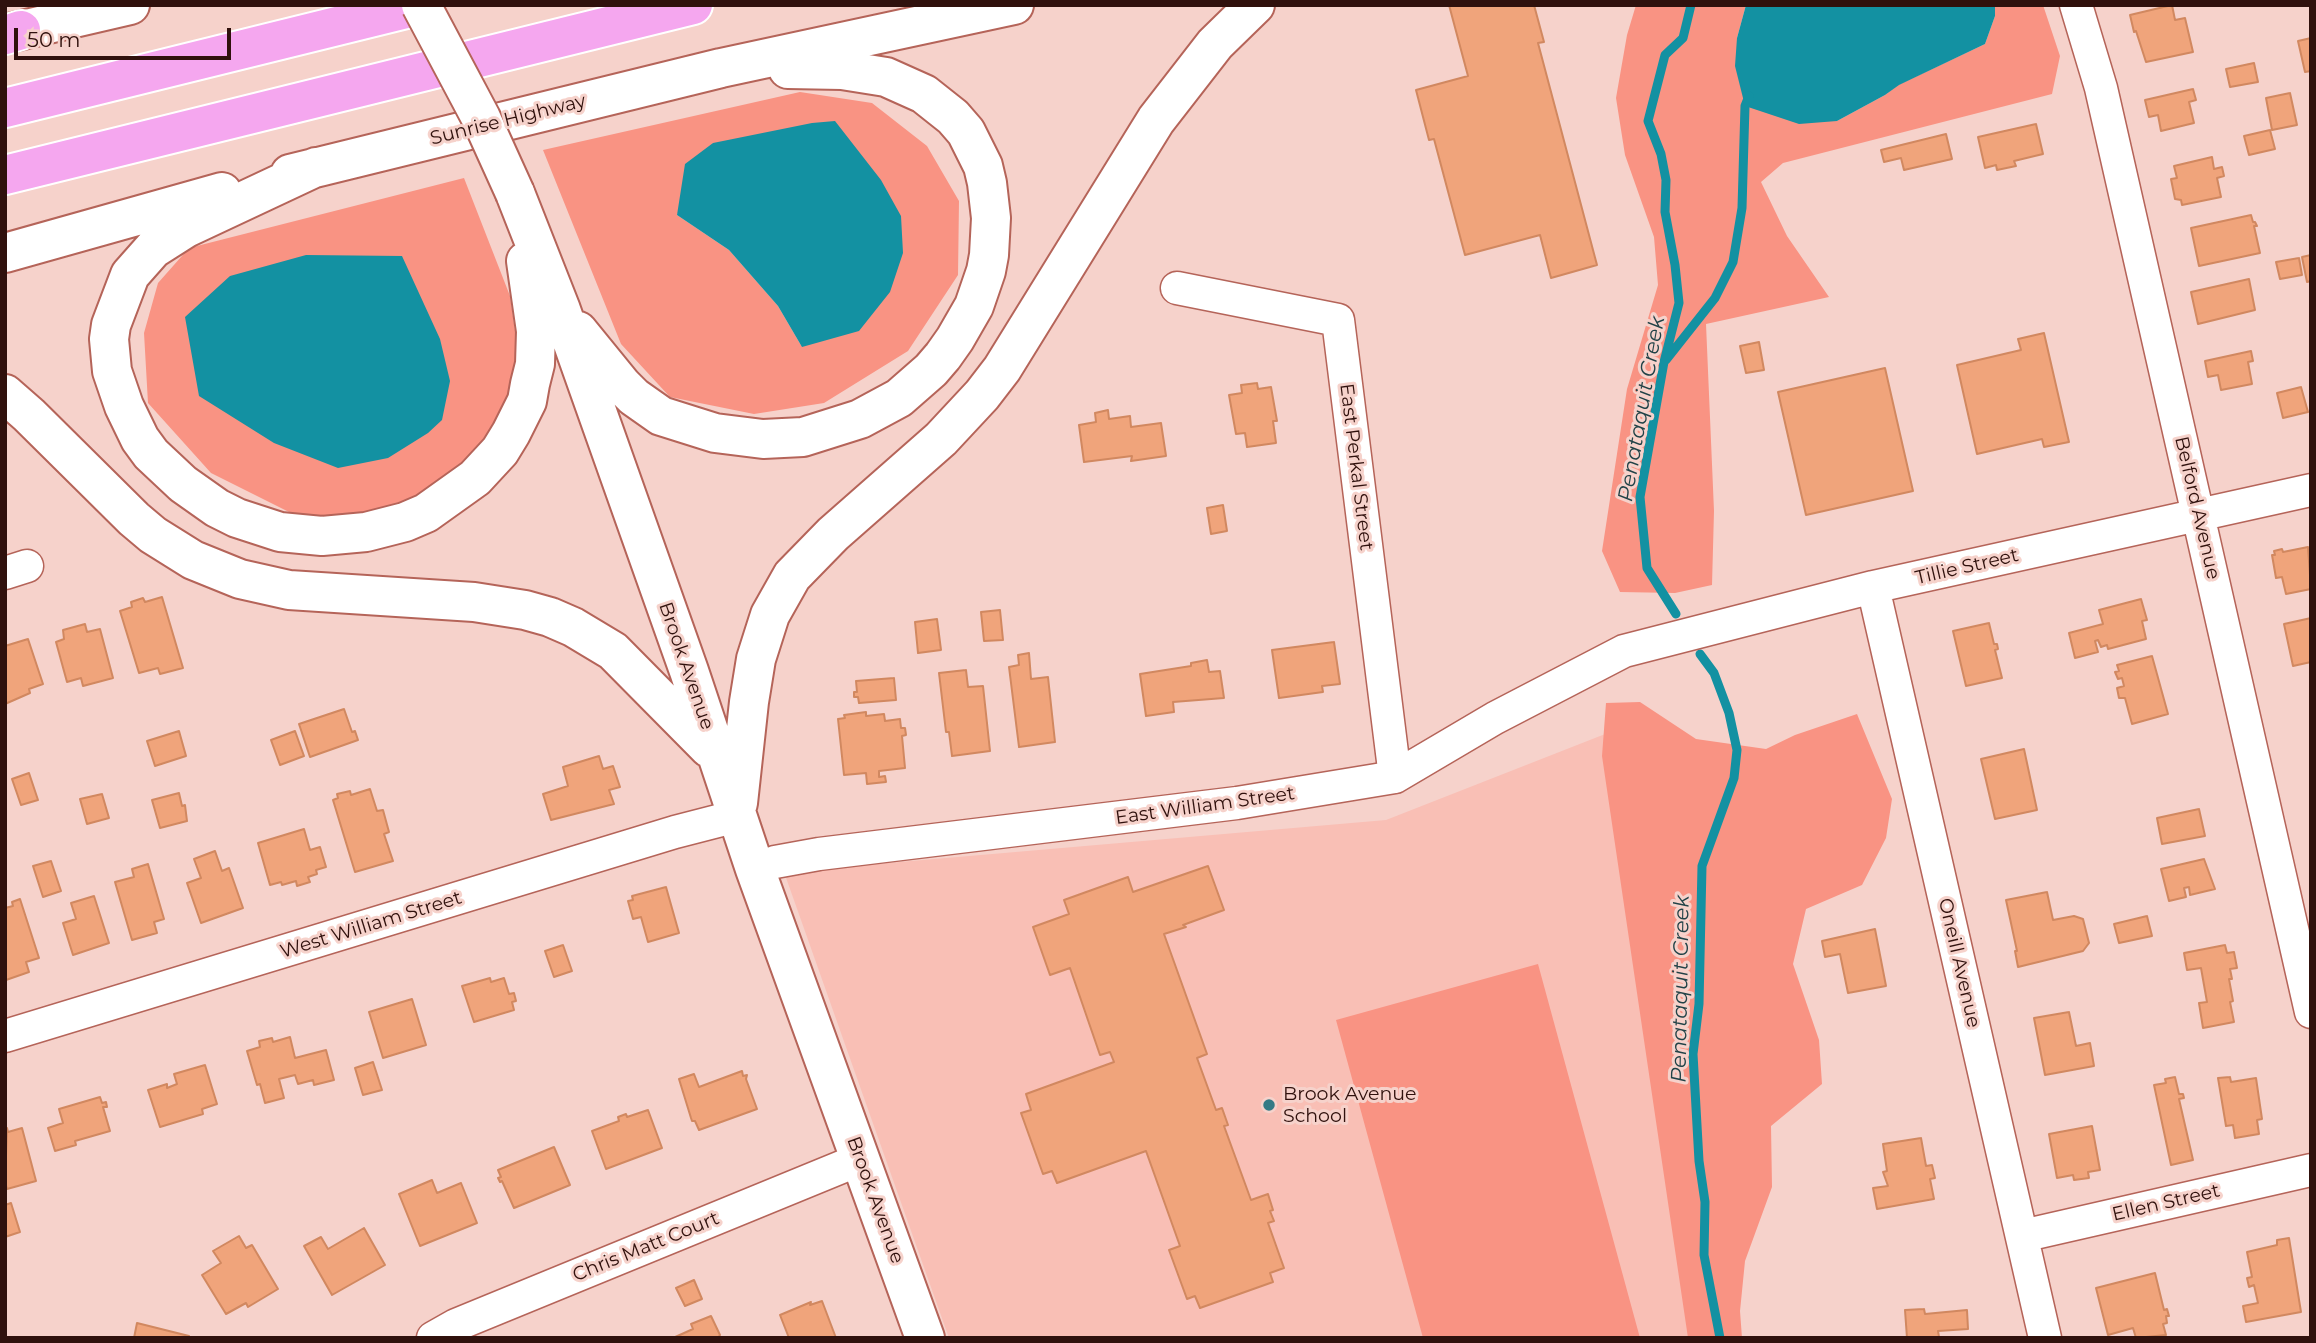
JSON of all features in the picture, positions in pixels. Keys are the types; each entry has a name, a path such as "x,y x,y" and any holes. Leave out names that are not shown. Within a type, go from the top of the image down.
{"highway":[{"path":"5,108 421,5"},
{"path":"5,175 693,5"}],"main road":[{"path":"10,33 130,5"},
{"name":"Brook Avenue","path":"421,5 470,96 515,193 561,310 755,869 925,1338"},
{"name":"Sunrise Highway","path":"5,253 316,167 721,68 1014,5"},
{"path":"737,816 748,702 756,659 770,615 792,576 833,534 941,439 982,395 1002,369 1156,120 1193,69 1255,5"},
{"path":"561,310 622,385 648,408 668,419 695,428 751,438 803,437 860,419 899,398 931,370 955,340 974,306 986,271 991,218 983,166 966,132 953,117 924,94 906,85 864,72 721,68"},
{"path":"316,167 186,228 153,249 130,275 115,308 108,339 112,371 124,406 141,439 167,470 200,497 237,518 280,532 322,536 366,532 405,522 426,513 475,478 500,451 527,401 536,346 515,193"},
{"path":"5,394 134,519 153,535 193,560 240,579 289,590 474,602 550,617 573,627 613,651 716,754"}],"street":[{"name":"Belford Avenue","path":"2076,5 2101,88 2311,1012"},
{"name":"East Perkal Street","path":"1177,288 1338,320 1395,777"},
{"name":"Tillie Street","path":"1624,651 1873,587 2311,490"},
{"name":"Oneill Avenue","path":"1873,587 2045,1338"},
{"name":"East William Street","path":"755,869 775,862 819,854 1237,803 1395,777 1496,718 1624,651"},
{"name":"West William Street","path":"5,1036 675,832 737,816"},
{"name":"Chris Matt Court","path":"433,1338 456,1325 861,1159"},
{"name":"Ellen Street","path":"2022,1236 2311,1170"}],"shaded area":[{"path":"1636,5 1746,5 1737,38 1837,121 1898,85 1985,44 1995,16 1995,5 2043,5 2060,56 2052,94 1783,163 1761,182 1787,236 1829,297 1706,324 1714,511 1712,585 1675,593 1620,592 1602,551 1627,389 1658,285 1654,237 1625,155 1616,98 1627,35"},
{"path":"800,92 872,103 927,146 959,201 958,275 908,351 824,403 754,414 670,397 621,344 543,150","holes":["713,143 802,347 778,306 729,250 677,215"]},
{"path":"464,178 510,296 518,351 512,398 466,474 367,519 295,515 211,473 148,403 144,333 158,283 189,248"},
{"path":"1640,702 1696,739 1766,749 1795,735 1857,714 1892,799 1886,838 1862,885 1806,909 1793,964 1819,1040 1822,1084 1771,1126 1772,1187 1745,1261 1740,1311 1742,1338 1688,1338 1602,756 1606,703"},
{"name":"Brook Avenue School","path":"1623,727 1702,1338 949,1338 784,872 1386,820"},
{"path":"1538,964 1640,1338 1423,1338 1336,1020"}],"water":[{"path":"1746,5 1995,5 1995,16 1985,44 1899,85 1837,121 1799,124 1745,106 1735,66 1737,38"},
{"path":"835,121 881,180 901,216 903,253 890,292 859,331 802,347 778,306 729,250 677,215 685,164 713,143 812,123"},
{"path":"306,255 402,256 440,339 450,381 442,420 428,433 388,458 338,468 274,443 199,396 185,317 230,276"}],"building":[{"path":"1449,5 1534,5 1544,42 1538,43 1597,265 1551,278 1540,235 1465,255 1434,139 1429,140 1416,90 1468,76"},
{"path":"2172,5 2175,20 2185,18 2193,52 2146,62 2130,15"},
{"path":"2311,38 2311,71 2305,72 2298,41"},
{"path":"2254,63 2258,82 2230,87 2226,69"},
{"path":"2193,89 2196,100 2189,102 2194,123 2161,131 2158,115 2149,117 2145,100"},
{"path":"2290,93 2297,125 2272,130 2266,98"},
{"path":"2036,124 2043,154 2014,161 2016,166 1997,170 1996,165 1985,168 1978,137"},
{"path":"2270,130 2275,149 2249,155 2244,136"},
{"path":"1946,134 1952,159 1904,170 1901,158 1884,162 1881,150"},
{"path":"2212,157 2214,169 2222,167 2224,176 2217,178 2221,197 2182,205 2181,200 2175,199 2171,179 2177,178 2174,166"},
{"path":"2251,215 2257,226 2254,226 2260,253 2199,266 2191,228"},
{"path":"2311,255 2311,281 2307,282 2302,257"},
{"path":"2299,258 2302,275 2280,279 2276,262"},
{"path":"2249,279 2255,310 2198,324 2191,292"},
{"path":"2044,333 2069,442 2044,447 2042,439 1977,454 1957,365 2021,350 2018,339"},
{"path":"1759,342 1764,370 1746,373 1740,346"},
{"path":"2251,351 2253,361 2248,362 2252,384 2221,390 2218,375 2208,377 2205,361"},
{"path":"1885,368 1913,491 1806,515 1778,392"},
{"path":"1257,383 1258,389 1271,387 1277,421 1273,421 1276,443 1247,447 1245,433 1236,434 1229,395 1242,393 1241,385"},
{"path":"2301,387 2308,412 2283,418 2277,393"},
{"path":"1108,410 1109,419 1130,416 1131,427 1161,423 1166,456 1131,461 1132,456 1084,462 1079,425 1096,422 1095,413"},
{"path":"1223,505 1227,531 1211,534 1207,508"},
{"path":"2308,547 2311,589 2286,594 2282,577 2276,578 2272,555 2275,555 2274,551 2282,549 2283,552"},
{"path":"162,597 183,668 160,674 158,668 139,673 120,611 132,607 131,602 143,598 145,602"},
{"path":"2141,599 2147,620 2142,621 2146,639 2108,649 2107,645 2101,647 2098,640 2095,641 2098,652 2075,658 2069,633 2103,624 2099,610"},
{"path":"1000,610 1003,640 984,641 981,612"},
{"path":"2311,618 2311,662 2293,666 2284,624"},
{"path":"937,619 941,650 918,653 915,622"},
{"path":"1989,623 1994,644 1997,644 1998,649 1995,650 2002,678 1966,686 1953,631"},
{"path":"85,624 87,632 100,629 113,678 83,686 81,678 67,682 56,642 64,639 63,630"},
{"path":"28,639 43,684 5,704 5,646"},
{"path":"1334,642 1340,684 1322,686 1323,692 1279,698 1272,650"},
{"path":"1029,653 1031,679 1048,677 1055,742 1019,747 1009,667 1019,665 1018,655"},
{"path":"2152,656 2168,714 2132,724 2125,698 2119,698 2117,688 2124,686 2122,678 2118,679 2115,672 2119,671 2117,665"},
{"path":"1207,660 1209,672 1220,671 1224,698 1173,702 1174,712 1146,716 1140,674 1191,666 1191,663"},
{"path":"966,670 968,687 983,686 990,751 952,756 949,732 946,732 939,673"},
{"path":"894,678 896,700 859,703 858,697 854,697 854,692 857,692 856,681"},
{"path":"344,709 352,732 355,731 358,740 310,757 299,724"},
{"path":"866,712 866,716 884,714 885,721 900,719 901,728 905,728 906,735 902,736 905,768 879,771 879,777 885,776 886,782 867,784 866,773 844,775 838,719 845,718 844,715"},
{"path":"179,731 186,756 155,766 147,741"},
{"path":"295,731 304,756 280,765 271,740"},
{"path":"2024,749 2037,810 1995,819 1981,759"},
{"path":"599,756 603,769 613,766 620,787 609,790 614,804 551,820 543,794 568,786 563,767"},
{"path":"29,773 38,800 21,805 12,779"},
{"path":"370,789 377,811 383,810 389,832 384,834 393,861 355,872 333,800 338,798 337,794 350,791 351,795"},
{"path":"179,793 182,806 185,805 187,821 160,828 152,800"},
{"path":"102,794 109,818 87,824 80,799"},
{"path":"2199,809 2205,836 2162,844 2157,818"},
{"path":"304,829 310,850 320,847 326,867 316,870 317,874 308,877 310,882 297,886 296,881 270,885 258,843"},
{"path":"215,851 222,871 229,868 243,908 201,923 187,883 201,878 194,859"},
{"path":"2204,859 2215,889 2190,895 2189,887 2184,888 2186,897 2169,901 2161,869"},
{"path":"51,861 61,891 43,897 33,866"},
{"path":"148,864 164,919 154,922 157,933 132,940 115,882 134,877 132,869"},
{"path":"1208,866 1224,910 1164,934 1207,1054 1197,1058 1216,1110 1222,1108 1228,1125 1224,1126 1251,1200 1268,1194 1274,1221 1268,1223 1284,1268 1270,1273 1273,1282 1200,1308 1195,1296 1187,1299 1169,1250 1180,1246 1146,1151 1057,1183 1052,1171 1043,1174 1021,1113 1031,1110 1026,1094 1114,1062 1110,1052 1100,1055 1070,968 1050,975 1033,927 1069,914 1064,900 1128,877 1133,892"},
{"path":"666,887 679,933 648,942 641,917 633,919 628,901 633,900 632,896"},
{"path":"2047,892 2053,920 2074,916 2083,919 2089,943 2083,951 2018,967 2006,900"},
{"path":"94,896 109,943 73,955 63,923 76,919 71,903"},
{"path":"20,899 39,958 26,962 29,972 6,980 5,908 13,906 12,902"},
{"path":"2147,916 2152,936 2119,943 2114,924"},
{"path":"1875,929 1886,986 1848,993 1840,954 1825,957 1822,941"},
{"path":"563,945 572,971 554,977 545,951"},
{"path":"2225,945 2227,953 2234,952 2237,968 2230,969 2232,979 2229,979 2234,1022 2203,1028 2199,1003 2207,1002 2201,968 2187,970 2184,953"},
{"path":"490,978 491,982 504,978 509,994 514,993 514,1010 474,1022 462,986"},
{"path":"412,999 426,1045 383,1058 369,1012"},
{"path":"2069,1012 2076,1046 2090,1043 2094,1066 2045,1075 2034,1018"},
{"path":"290,1037 295,1058 326,1050 334,1080 314,1085 313,1080 298,1084 295,1075 279,1079 284,1098 265,1103 247,1051 260,1047 259,1041 272,1038 273,1042"},
{"path":"373,1062 382,1090 363,1095 355,1068"},
{"path":"205,1065 217,1104 202,1109 203,1114 160,1127 148,1090 177,1084 174,1074"},
{"path":"742,1071 743,1076 747,1075 757,1109 699,1130 695,1121 692,1121 679,1079 694,1074 699,1087"},
{"path":"2175,1077 2179,1094 2183,1094 2184,1098 2179,1099 2193,1160 2171,1165 2154,1085 2166,1083 2165,1079"},
{"path":"2230,1077 2231,1082 2256,1078 2262,1119 2257,1120 2259,1134 2235,1138 2233,1125 2226,1126 2218,1078"},
{"path":"100,1097 102,1103 106,1102 107,1107 103,1107 110,1131 75,1141 76,1145 55,1151 48,1128 63,1123 59,1109"},
{"path":"648,1110 662,1148 606,1169 592,1131 619,1121 618,1117 626,1114 627,1117"},
{"path":"2092,1126 2100,1170 2088,1172 2089,1178 2074,1180 2073,1175 2057,1178 2049,1134"},
{"path":"7,1128 8,1132 22,1128 36,1181 7,1189 5,1182"},
{"path":"1921,1138 1926,1166 1932,1165 1935,1178 1930,1179 1934,1199 1877,1209 1873,1188 1888,1186 1883,1172 1887,1171 1883,1144"},
{"path":"554,1147 570,1185 514,1208 502,1181 498,1178 501,1177 498,1170"},
{"path":"432,1180 437,1193 461,1183 477,1223 420,1246 399,1194"},
{"path":"11,1203 20,1232 5,1237 5,1205"},
{"path":"364,1228 385,1265 332,1295 304,1246 321,1237 328,1249"},
{"path":"239,1236 246,1248 252,1245 278,1289 248,1307 246,1303 226,1314 202,1275 221,1263 213,1251"},
{"path":"2289,1238 2301,1312 2246,1322 2243,1306 2258,1303 2254,1285 2249,1287 2247,1278 2252,1277 2247,1252 2277,1245 2277,1240"},
{"path":"2155,1273 2164,1310 2167,1309 2169,1316 2166,1316 2167,1323 2163,1324 2166,1335 2136,1338 2133,1328 2108,1335 2096,1288"},
{"path":"694,1280 702,1299 685,1306 676,1288"},
{"path":"822,1301 836,1338 789,1338 780,1315 811,1302 810,1305"},
{"path":"1924,1309 1925,1314 1967,1310 1968,1329 1938,1331 1939,1337 1907,1338 1905,1310"},
{"path":"711,1316 720,1335 718,1338 673,1338 693,1329 691,1324"},
{"path":"137,1323 189,1336 189,1338 134,1338"}],"waterway":[{"name":"Penataquit Creek","path":"1676,614 1647,568 1640,497 1664,362 1679,303 1665,212 1666,180 1661,154 1648,121 1665,55 1683,38 1691,5"},
{"path":"1666,360 1715,298 1733,262 1742,208 1745,106 1749,96"},
{"name":"Penataquit Creek","path":"1700,654 1714,673 1729,713 1737,750 1734,778 1702,866 1699,1004 1693,1054 1699,1161 1705,1202 1704,1255 1720,1338"}],"place":[{"name":"Brook Avenue School","path":"1269,1105"}]}
